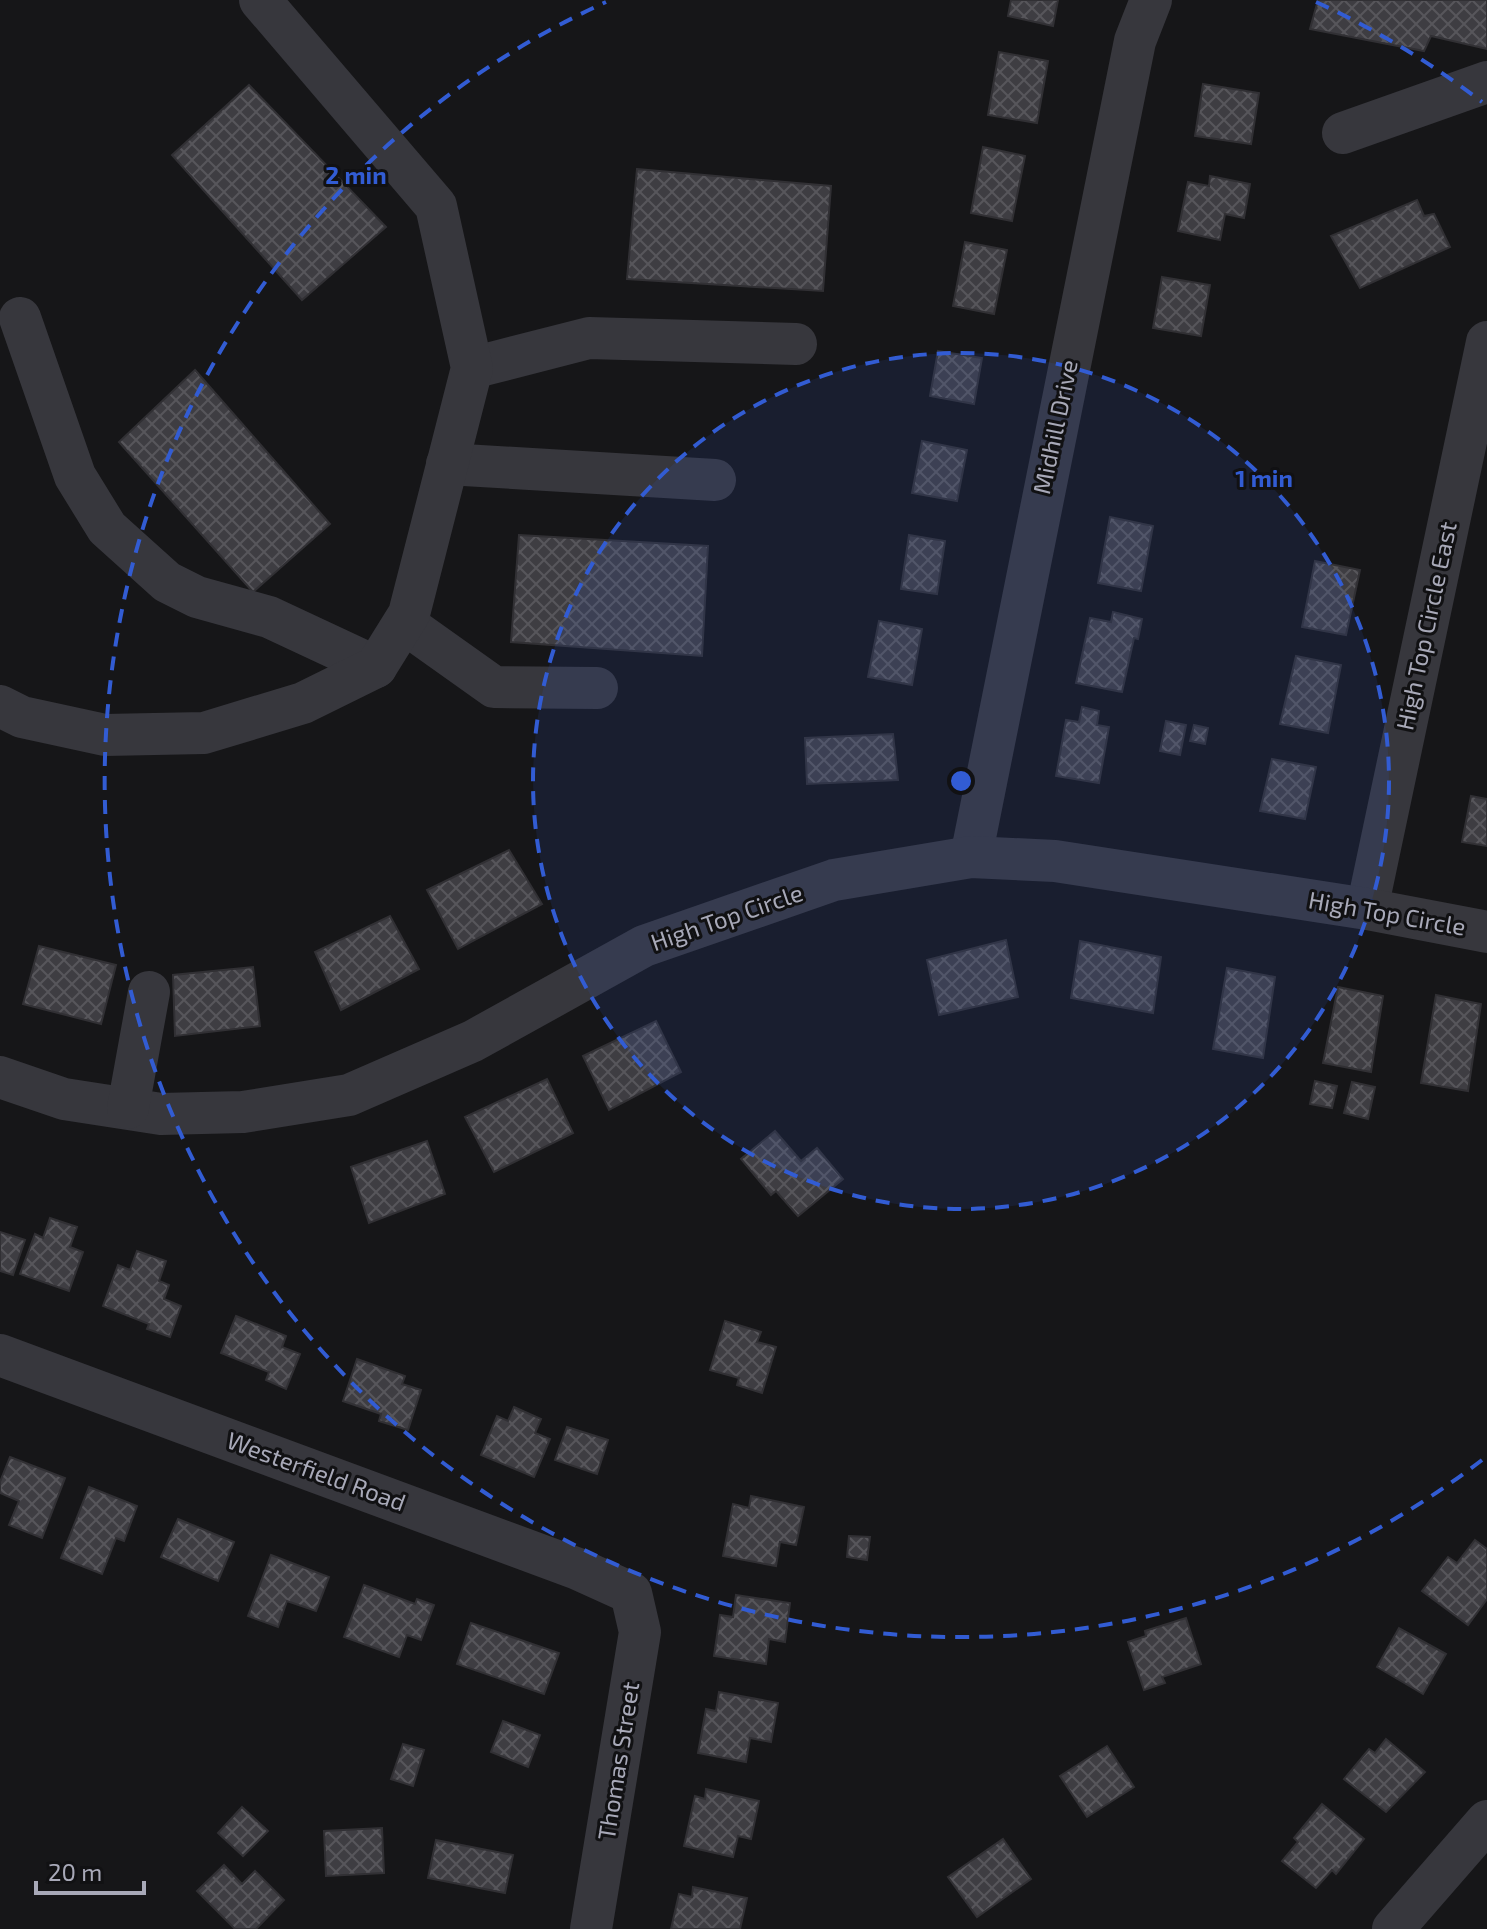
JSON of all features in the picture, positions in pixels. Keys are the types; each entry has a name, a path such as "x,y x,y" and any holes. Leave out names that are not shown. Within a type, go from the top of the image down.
{"street":[{"path":"0,706 22,717 105,735 204,733 303,703 376,667 409,614 472,368 436,206 260,0"},
{"name":"Midhill Drive","path":"971,857 1135,41 1151,0"},
{"path":"1343,133 1487,82"},
{"path":"20,318 75,476 107,528 167,582 197,597 269,617 376,667"},
{"path":"472,368 589,338 796,344"},
{"name":"High Top Circle East","path":"1367,909 1487,342"},
{"path":"447,464 715,480"},
{"path":"404,623 494,687 597,688"},
{"name":"High Top Circle","path":"0,1077 64,1099 161,1114 243,1112 349,1095 473,1041 644,946 834,880 971,857 1055,861 1367,909 1487,932"},
{"path":"128,1108 149,992"},
{"name":"Westerfield Road","path":"0,1355 578,1569 631,1593"},
{"name":"Thomas Street","path":"591,1929 640,1632 631,1593"},
{"path":"1393,1929 1487,1821"}],"building":[{"path":"1011,0 1058,0 1053,26 1008,16"},
{"path":"1318,0 1487,0 1487,49 1431,36 1424,51 1310,29"},
{"path":"999,52 1048,61 1037,123 988,115"},
{"path":"1203,84 1259,93 1251,144 1195,136"},
{"path":"249,85 386,227 302,300 172,155"},
{"path":"983,147 1025,156 1012,221 971,213"},
{"path":"637,169 831,186 823,291 627,279"},
{"path":"1210,176 1250,184 1244,218 1225,214 1220,240 1178,231 1188,182 1209,186"},
{"path":"1417,200 1424,216 1434,214 1450,247 1360,288 1331,236"},
{"path":"965,242 1007,250 994,314 953,306"},
{"path":"1162,277 1210,285 1201,336 1153,328"},
{"path":"938,351 982,358 974,404 930,396"},
{"path":"195,370 330,524 253,592 119,442"},
{"path":"922,441 967,450 957,501 912,493"},
{"path":"1110,517 1153,526 1141,591 1098,583"},
{"path":"519,535 708,546 702,656 511,642"},
{"path":"909,535 945,541 937,594 901,589"},
{"path":"1315,561 1360,570 1346,635 1302,627"},
{"path":"1113,612 1142,619 1138,639 1134,638 1122,692 1076,683 1090,618 1111,622"},
{"path":"879,621 922,629 912,685 868,677"},
{"path":"1296,656 1341,665 1328,733 1280,724"},
{"path":"1082,707 1099,711 1097,725 1109,727 1099,783 1056,776 1066,720 1079,722"},
{"path":"1166,721 1186,725 1180,755 1160,751"},
{"path":"1194,725 1208,728 1205,744 1190,741"},
{"path":"893,734 898,780 807,784 805,738"},
{"path":"1272,759 1316,767 1305,819 1260,811"},
{"path":"1471,796 1487,799 1487,846 1462,842"},
{"path":"509,850 542,904 458,949 427,890"},
{"path":"390,916 419,969 341,1010 315,952"},
{"path":"1006,940 1018,997 939,1015 927,960"},
{"path":"1080,941 1161,957 1153,1013 1071,998"},
{"path":"39,946 116,965 101,1024 23,1004"},
{"path":"253,967 260,1026 175,1036 173,975"},
{"path":"1227,968 1275,977 1263,1058 1213,1049"},
{"path":"1338,987 1383,996 1371,1072 1323,1063"},
{"path":"1436,995 1481,1004 1468,1091 1421,1083"},
{"path":"656,1021 681,1072 609,1110 583,1056"},
{"path":"547,1079 573,1133 494,1172 465,1117"},
{"path":"1315,1081 1337,1086 1332,1108 1310,1104"},
{"path":"1352,1082 1375,1087 1368,1119 1344,1113"},
{"path":"775,1131 801,1161 817,1148 843,1179 798,1216 776,1191 771,1195 741,1159"},
{"path":"427,1141 445,1194 369,1223 351,1167"},
{"path":"50,1218 77,1227 70,1247 83,1252 69,1291 20,1274 35,1234 43,1238"},
{"path":"0,1232 25,1240 13,1275 0,1271"},
{"path":"137,1251 166,1261 159,1281 169,1285 164,1299 181,1306 170,1337 147,1329 149,1324 103,1306 118,1265 130,1270"},
{"path":"236,1316 286,1336 282,1347 300,1354 286,1389 266,1380 269,1372 221,1353"},
{"path":"725,1321 761,1332 757,1342 776,1347 762,1393 737,1385 739,1378 710,1370"},
{"path":"357,1359 405,1376 402,1384 421,1390 408,1430 379,1421 381,1414 343,1401"},
{"path":"514,1407 541,1419 535,1433 550,1439 534,1477 481,1455 497,1416 508,1421"},
{"path":"567,1427 608,1440 597,1474 555,1460"},
{"path":"10,1457 65,1478 42,1538 9,1525 19,1501 0,1493 0,1482"},
{"path":"89,1487 137,1506 124,1541 116,1538 102,1574 61,1558"},
{"path":"751,1496 804,1507 796,1545 780,1542 776,1566 723,1556 733,1504 749,1508"},
{"path":"178,1519 234,1542 218,1581 161,1557"},
{"path":"849,1536 870,1537 867,1560 847,1557"},
{"path":"1475,1540 1487,1549 1487,1599 1468,1625 1422,1591 1448,1557 1457,1563"},
{"path":"271,1555 329,1577 316,1611 287,1601 278,1627 248,1616"},
{"path":"364,1585 415,1604 417,1599 434,1605 421,1640 407,1635 399,1657 344,1637"},
{"path":"736,1595 790,1603 785,1642 769,1639 766,1664 714,1656 720,1615 733,1617"},
{"path":"1186,1618 1201,1664 1162,1677 1165,1683 1144,1690 1128,1642 1146,1636 1145,1631"},
{"path":"471,1623 559,1653 544,1694 457,1664"},
{"path":"1399,1628 1446,1654 1423,1694 1377,1667"},
{"path":"719,1692 778,1703 771,1742 750,1738 746,1762 698,1753 706,1709 716,1711"},
{"path":"503,1721 540,1735 528,1767 491,1752"},
{"path":"1386,1739 1425,1772 1386,1812 1344,1779 1369,1749 1375,1753"},
{"path":"403,1744 424,1750 413,1786 391,1779"},
{"path":"1107,1746 1134,1787 1087,1817 1060,1776"},
{"path":"706,1789 759,1801 751,1839 738,1836 733,1857 684,1846 695,1796 705,1799"},
{"path":"1322,1804 1364,1839 1336,1874 1332,1870 1316,1888 1282,1861 1298,1842 1294,1838"},
{"path":"242,1807 268,1831 243,1856 218,1833"},
{"path":"382,1828 384,1873 326,1876 324,1831"},
{"path":"1003,1839 1031,1879 977,1917 948,1877"},
{"path":"436,1840 513,1855 505,1893 428,1878"},
{"path":"224,1865 242,1884 255,1871 284,1900 256,1929 235,1929 197,1891"},
{"path":"693,1887 747,1898 740,1929 671,1929 679,1894 692,1897"}]}
